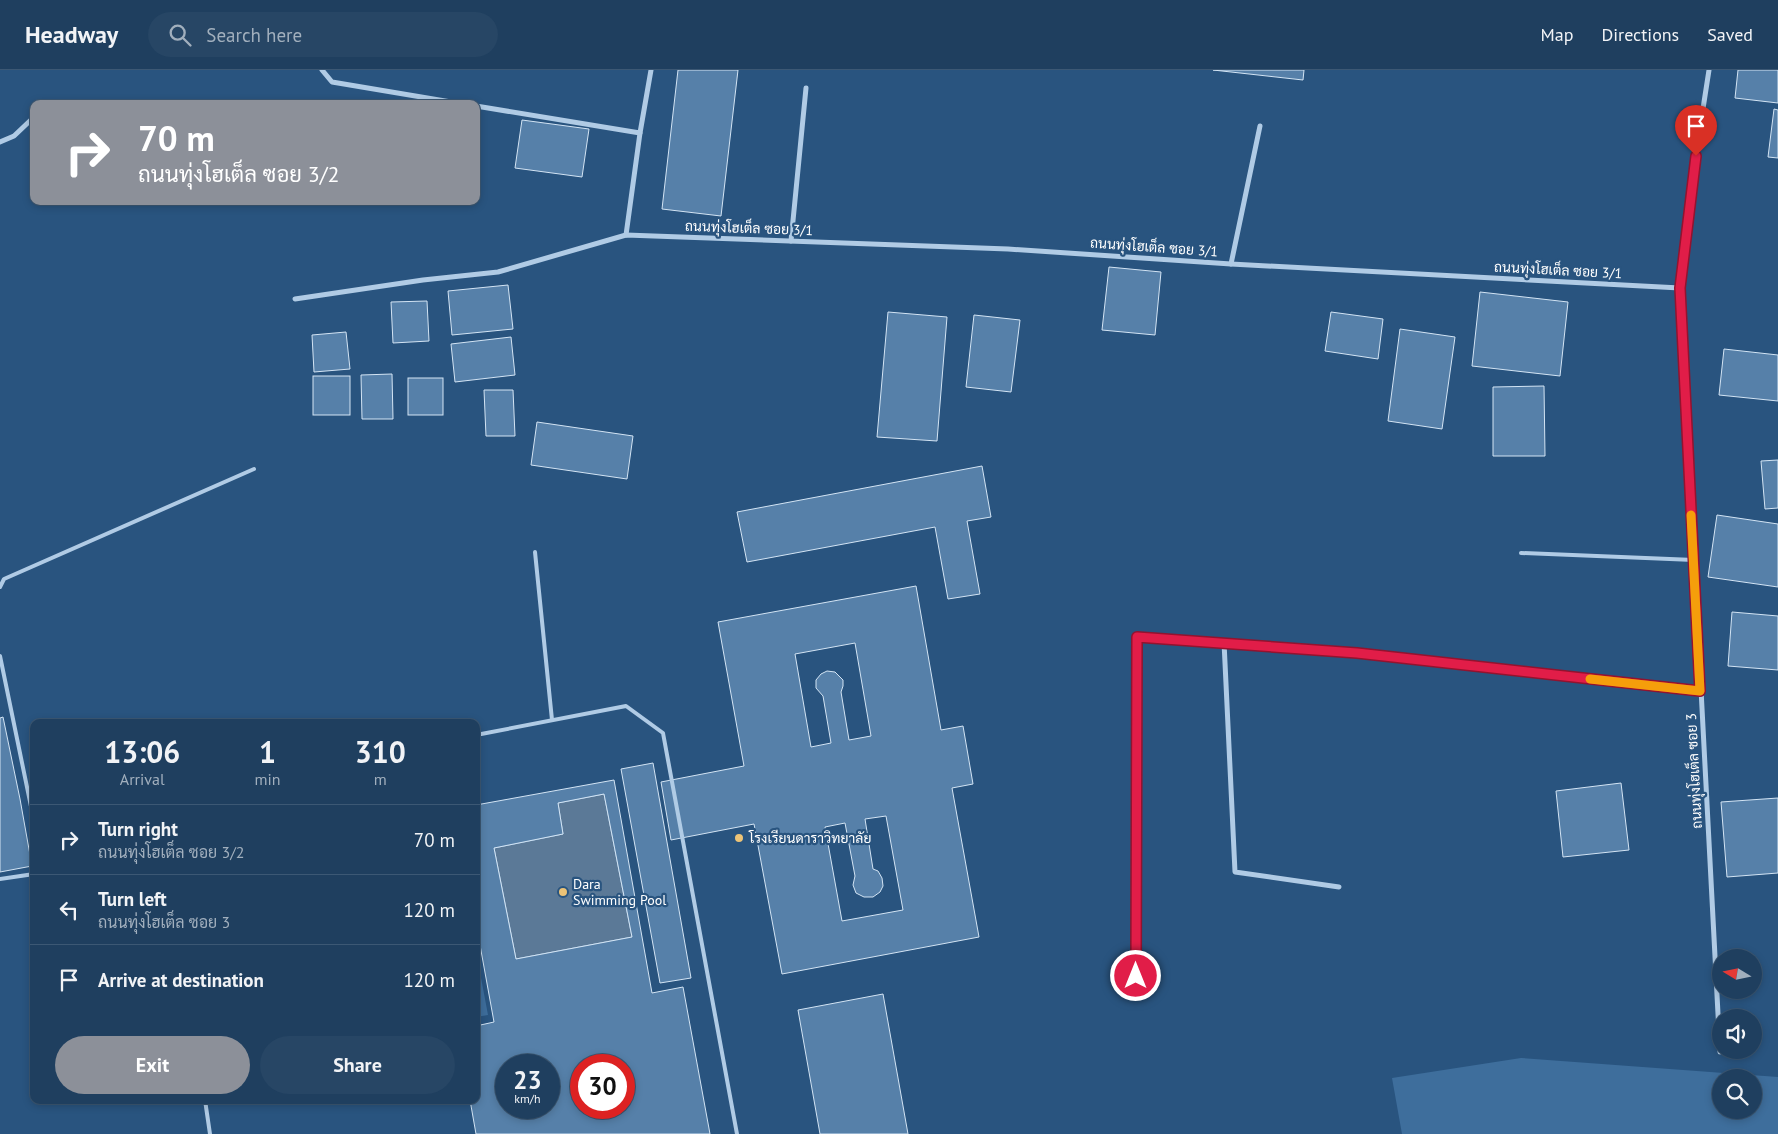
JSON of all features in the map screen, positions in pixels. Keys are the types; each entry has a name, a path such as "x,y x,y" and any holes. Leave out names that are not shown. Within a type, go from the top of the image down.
{"street":[{"path":"322,70 332,82 439,100"},
{"path":"626,235 651,70"},
{"name":"ถนนทุ่งโฮเต็ล ซอย 3","path":"1709,70 1693,173 1680,288 1718,1009"},
{"path":"791,241 806,88"},
{"path":"480,107 640,133"},
{"path":"0,142 14,136 30,121"},
{"path":"1231,264 1260,126"},
{"name":"ถนนทุ่งโฮเต็ล ซอย 3/1","path":"295,299 423,280 498,272 626,235 1008,249 1231,264 1680,288"},
{"path":"1136,996 1137,637 1357,653 1700,691"},
{"path":"1224,642 1236,872 1340,888"}],"lane":[{"path":"0,587 4,579 254,469"},
{"path":"535,552 552,720"},
{"path":"1521,553 1694,560"},
{"path":"0,656 30,802"},
{"path":"480,734 626,706 663,733 737,1134"},
{"path":"0,879 30,875"},
{"path":"206,1104 210,1134"}],"shaded area":[{"name":"Dara Swimming Pool","path":"604,794 632,937 516,959 494,848 563,834 558,803"},
{"path":"480,972 488,1015 480,1016"},
{"path":"1521,1058 1712,1072 1712,1119 1762,1119 1762,1076 1778,1077 1778,1134 1402,1134 1392,1078"}],"building":[{"path":"678,70 738,70 721,216 662,209"},
{"path":"1213,70 1304,70 1303,80"},
{"path":"1738,70 1778,70 1778,103 1735,98"},
{"path":"1774,109 1778,110 1778,158 1768,157"},
{"path":"522,120 589,129 582,177 515,168"},
{"path":"1109,267 1161,272 1155,335 1102,330"},
{"path":"508,285 513,329 452,335 448,291"},
{"path":"1480,292 1568,302 1560,376 1472,366"},
{"path":"427,301 429,341 393,343 391,302"},
{"path":"888,312 947,317 937,441 877,437"},
{"path":"1331,312 1383,319 1378,359 1325,351"},
{"path":"974,315 1020,320 1011,392 966,387"},
{"path":"1400,329 1455,337 1442,429 1388,421"},
{"path":"346,332 350,369 314,372 312,335"},
{"path":"511,337 515,375 455,382 451,344"},
{"path":"1724,349 1778,355 1778,401 1719,395"},
{"path":"392,374 393,419 362,419 361,375"},
{"path":"313,376 350,376 350,415 313,415"},
{"path":"408,378 443,378 443,415 408,415"},
{"path":"1544,386 1545,456 1493,456 1493,387"},
{"path":"484,390 513,390 515,436 486,436"},
{"path":"537,422 633,436 627,479 531,465"},
{"path":"1778,460 1778,508 1765,509 1761,461"},
{"path":"982,466 991,517 967,521 980,594 948,599 935,527 747,562 737,512"},
{"path":"1717,515 1778,524 1778,587 1708,577"},
{"path":"916,586 941,730 963,726 973,784 952,788 979,937 782,974 754,824 671,840 661,782 744,766 718,622","holes":["855,643 871,736 849,740 841,692 843,680 835,672 827,671 816,680 816,688 823,696 831,743 811,747 795,654","886,816 903,910 842,921 825,827 845,823 855,876 853,885 856,893 864,897 873,897 880,892 883,886 882,878 878,871 873,869 865,819"]},
{"path":"1732,612 1778,616 1778,670 1728,666"},
{"path":"3,717 20,799 30,855 30,866 0,872 0,718"},
{"path":"653,763 691,978 660,983 621,769"},
{"path":"614,780 652,993 683,987 710,1134 476,1134 471,1104 480,1104 480,1025 494,1022 480,945 480,804","holes":["604,794 632,937 516,959 494,848 563,834 558,803"]},
{"path":"1621,783 1629,850 1563,857 1556,791"},
{"path":"1778,798 1778,873 1727,877 1721,802"},
{"path":"883,994 908,1134 820,1134 798,1010"}],"slow traffic":[{"path":"1590,679 1700,691 1691,515"}],"place":[{"name":"โรงเรียนดาราวิทยาลัย","path":"739,838"},
{"name":"Dara Swimming Pool","path":"563,892"}],"route":[{"path":"1136,976 1137,637 1357,653 1700,691 1680,288 1696,156"}]}
